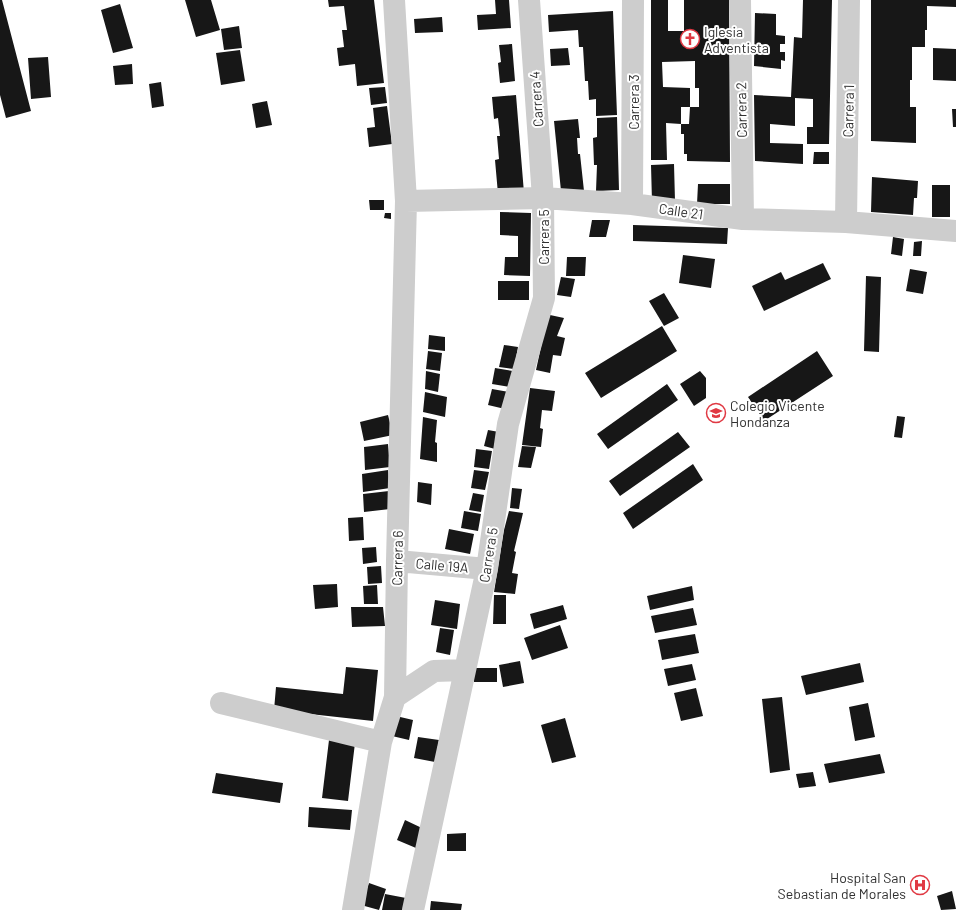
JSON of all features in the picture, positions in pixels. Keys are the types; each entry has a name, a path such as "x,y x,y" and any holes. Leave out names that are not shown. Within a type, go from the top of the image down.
{"street":[{"path":"394,0 406,201"},
{"name":"Carrera 4","path":"529,0 543,198"},
{"name":"Carrera 3","path":"632,204 633,0"},
{"name":"Carrera 2","path":"740,0 743,219"},
{"name":"Carrera 1","path":"846,222 849,0"},
{"name":"Calle 21","path":"406,201 543,198 632,204 743,219 846,222 956,231"},
{"name":"Carrera 5","path":"413,910 487,569 508,424 544,298 543,198"},
{"name":"Carrera 6","path":"353,910 381,742 395,697 406,201"},
{"name":"Calle 19A","path":"397,561 487,569"},
{"path":"395,697 434,671 465,670"},
{"path":"221,703 381,742"}],"building":[{"path":"0,0 2,0 31,111 6,118 0,95"},
{"path":"185,0 211,0 220,30 196,37"},
{"path":"328,0 374,0 384,83 357,86 355,64 339,66 337,48 344,47 342,30 347,30 344,6 329,7"},
{"path":"495,0 509,0 511,28 478,30 477,15 496,14"},
{"path":"651,0 668,0 668,31 684,31 684,0 729,0 730,162 687,161 687,154 684,154 684,134 681,134 681,124 666,123 667,160 651,160","holes":["695,61 695,88 699,88 699,107 690,107 690,88 663,87 662,62","681,107 690,107 689,124 681,124"]},
{"path":"803,0 832,0 829,144 807,144 807,127 813,127 813,99 795,98 795,126 770,124 770,143 803,144 803,164 755,161 754,95 791,97 794,37 802,38"},
{"path":"871,0 956,0 956,7 927,6 925,47 912,47 910,107 916,107 916,143 871,141"},
{"path":"120,4 133,48 113,53 101,10"},
{"path":"613,11 617,115 596,116 596,99 589,100 588,81 585,81 583,47 579,47 578,30 549,32 548,15"},
{"path":"755,13 776,14 776,35 785,36 785,44 780,44 780,52 785,52 785,61 781,60 781,69 754,66"},
{"path":"442,17 443,32 415,33 414,19"},
{"path":"239,26 242,48 224,50 221,29"},
{"path":"512,44 515,81 500,83 498,63 501,62 499,45"},
{"path":"568,48 570,65 551,66 550,49"},
{"path":"933,48 956,49 956,81 933,80"},
{"path":"240,50 245,81 221,85 216,53"},
{"path":"48,57 51,97 31,99 28,58"},
{"path":"132,64 133,84 115,85 113,66"},
{"path":"161,82 164,106 152,108 149,84"},
{"path":"385,87 387,103 371,105 369,88"},
{"path":"516,95 524,193 498,194 495,160 499,159 497,136 500,136 498,118 494,119 492,97"},
{"path":"267,101 272,125 256,128 252,104"},
{"path":"387,106 392,144 369,147 367,128 375,127 373,108"},
{"path":"952,109 956,109 956,127 953,127"},
{"path":"617,117 619,190 596,191 597,165 594,165 593,138 597,137 597,118"},
{"path":"578,119 580,138 577,138 578,154 580,154 584,191 561,191 554,121"},
{"path":"814,152 829,152 829,164 813,164"},
{"path":"674,164 675,201 652,202 651,165"},
{"path":"872,177 918,181 917,198 914,198 913,215 871,212"},
{"path":"698,184 730,184 730,204 697,204"},
{"path":"932,185 950,185 950,217 932,217"},
{"path":"369,200 384,200 384,210 370,210"},
{"path":"500,212 531,213 530,276 504,275 505,257 518,257 518,236 500,235"},
{"path":"385,213 391,213 391,219 384,218"},
{"path":"592,220 610,220 606,237 589,237"},
{"path":"633,225 728,228 727,244 633,241"},
{"path":"893,237 904,239 902,256 891,254"},
{"path":"922,241 921,256 913,256 914,242"},
{"path":"683,255 715,259 711,288 679,283"},
{"path":"567,257 586,257 585,276 566,276"},
{"path":"823,263 831,279 764,311 752,286 781,272 785,280"},
{"path":"910,269 927,272 923,294 906,291"},
{"path":"866,276 881,277 879,352 864,351"},
{"path":"561,277 575,279 571,297 557,295"},
{"path":"498,281 529,281 529,300 498,300"},
{"path":"664,293 679,318 664,326 649,301"},
{"path":"550,315 564,318 557,336 565,338 561,356 553,355 550,373 536,370 544,333"},
{"path":"662,326 677,351 601,398 585,373"},
{"path":"429,335 445,337 445,351 428,349"},
{"path":"504,345 518,347 514,369 499,367"},
{"path":"428,351 442,353 440,371 426,369"},
{"path":"817,351 833,376 764,421 748,397"},
{"path":"495,368 513,371 510,387 492,384"},
{"path":"426,371 440,374 438,392 425,389"},
{"path":"700,371 706,378 706,398 694,406 680,384"},
{"path":"667,384 678,400 608,449 597,434"},
{"path":"530,388 555,391 552,411 542,410 540,428 543,429 541,447 522,445"},
{"path":"492,389 509,392 505,409 488,405"},
{"path":"425,392 447,397 445,417 423,412"},
{"path":"388,415 393,435 364,441 360,422"},
{"path":"897,416 905,417 902,438 894,437"},
{"path":"423,417 437,420 435,442 437,443 437,462 420,459"},
{"path":"488,430 499,432 495,449 484,446"},
{"path":"678,432 690,447 620,496 609,481"},
{"path":"388,444 390,467 365,470 364,447"},
{"path":"522,446 536,447 531,468 518,467"},
{"path":"476,449 492,451 489,469 474,467"},
{"path":"693,464 703,480 633,529 623,513"},
{"path":"388,470 390,488 363,492 362,474"},
{"path":"474,470 489,472 485,490 471,488"},
{"path":"418,482 432,484 431,505 417,502"},
{"path":"512,488 522,489 519,509 510,508"},
{"path":"389,491 390,509 364,512 363,494"},
{"path":"473,493 484,495 481,512 469,510"},
{"path":"464,511 481,514 478,531 461,528"},
{"path":"509,511 523,513 514,551 516,552 512,573 518,574 515,594 494,592 504,530"},
{"path":"363,517 364,540 349,541 348,518"},
{"path":"449,529 474,534 470,554 445,549"},
{"path":"376,547 377,562 363,564 362,548"},
{"path":"381,566 382,583 368,584 367,567"},
{"path":"337,584 338,607 315,609 313,585"},
{"path":"377,585 378,604 364,604 363,586"},
{"path":"692,586 694,600 650,610 647,596"},
{"path":"494,595 506,595 506,624 493,624"},
{"path":"435,600 460,604 457,629 431,625"},
{"path":"563,605 567,619 534,629 530,614"},
{"path":"351,607 383,607 385,626 352,627"},
{"path":"693,608 697,625 655,633 651,616"},
{"path":"560,625 568,648 532,660 524,638"},
{"path":"440,628 454,630 450,655 436,652"},
{"path":"695,634 699,653 662,660 658,640"},
{"path":"520,661 524,683 503,687 499,665"},
{"path":"860,663 864,682 806,695 801,676"},
{"path":"692,664 696,680 668,686 664,669"},
{"path":"346,667 378,670 373,721 274,710 276,687 343,694"},
{"path":"474,668 497,668 497,682 474,682"},
{"path":"696,688 703,716 681,721 674,693"},
{"path":"782,697 790,770 770,773 762,699"},
{"path":"868,703 875,737 855,741 849,707"},
{"path":"396,716 413,720 409,740 392,736"},
{"path":"565,718 576,757 552,763 541,725"},
{"path":"418,737 439,740 435,762 414,758"},
{"path":"329,740 355,743 348,801 322,798"},
{"path":"880,754 885,773 829,783 824,764"},
{"path":"813,772 816,786 799,788 796,774"},
{"path":"216,773 283,783 280,803 212,793"},
{"path":"309,807 352,810 350,830 308,827"},
{"path":"405,820 424,829 416,848 397,840"},
{"path":"466,833 466,851 447,851 447,834"},
{"path":"369,883 386,889 379,910 361,905"},
{"path":"952,891 956,909 941,910 937,896"},
{"path":"385,894 406,898 404,910 382,910"},
{"path":"431,901 462,904 461,910 430,910"}],"place":[{"name":"Iglesia Adventista","path":"690,39"},
{"name":"Colegio Vicente Hondanza","path":"716,413"},
{"name":"Hospital San Sebastian de Morales","path":"920,885"}]}
